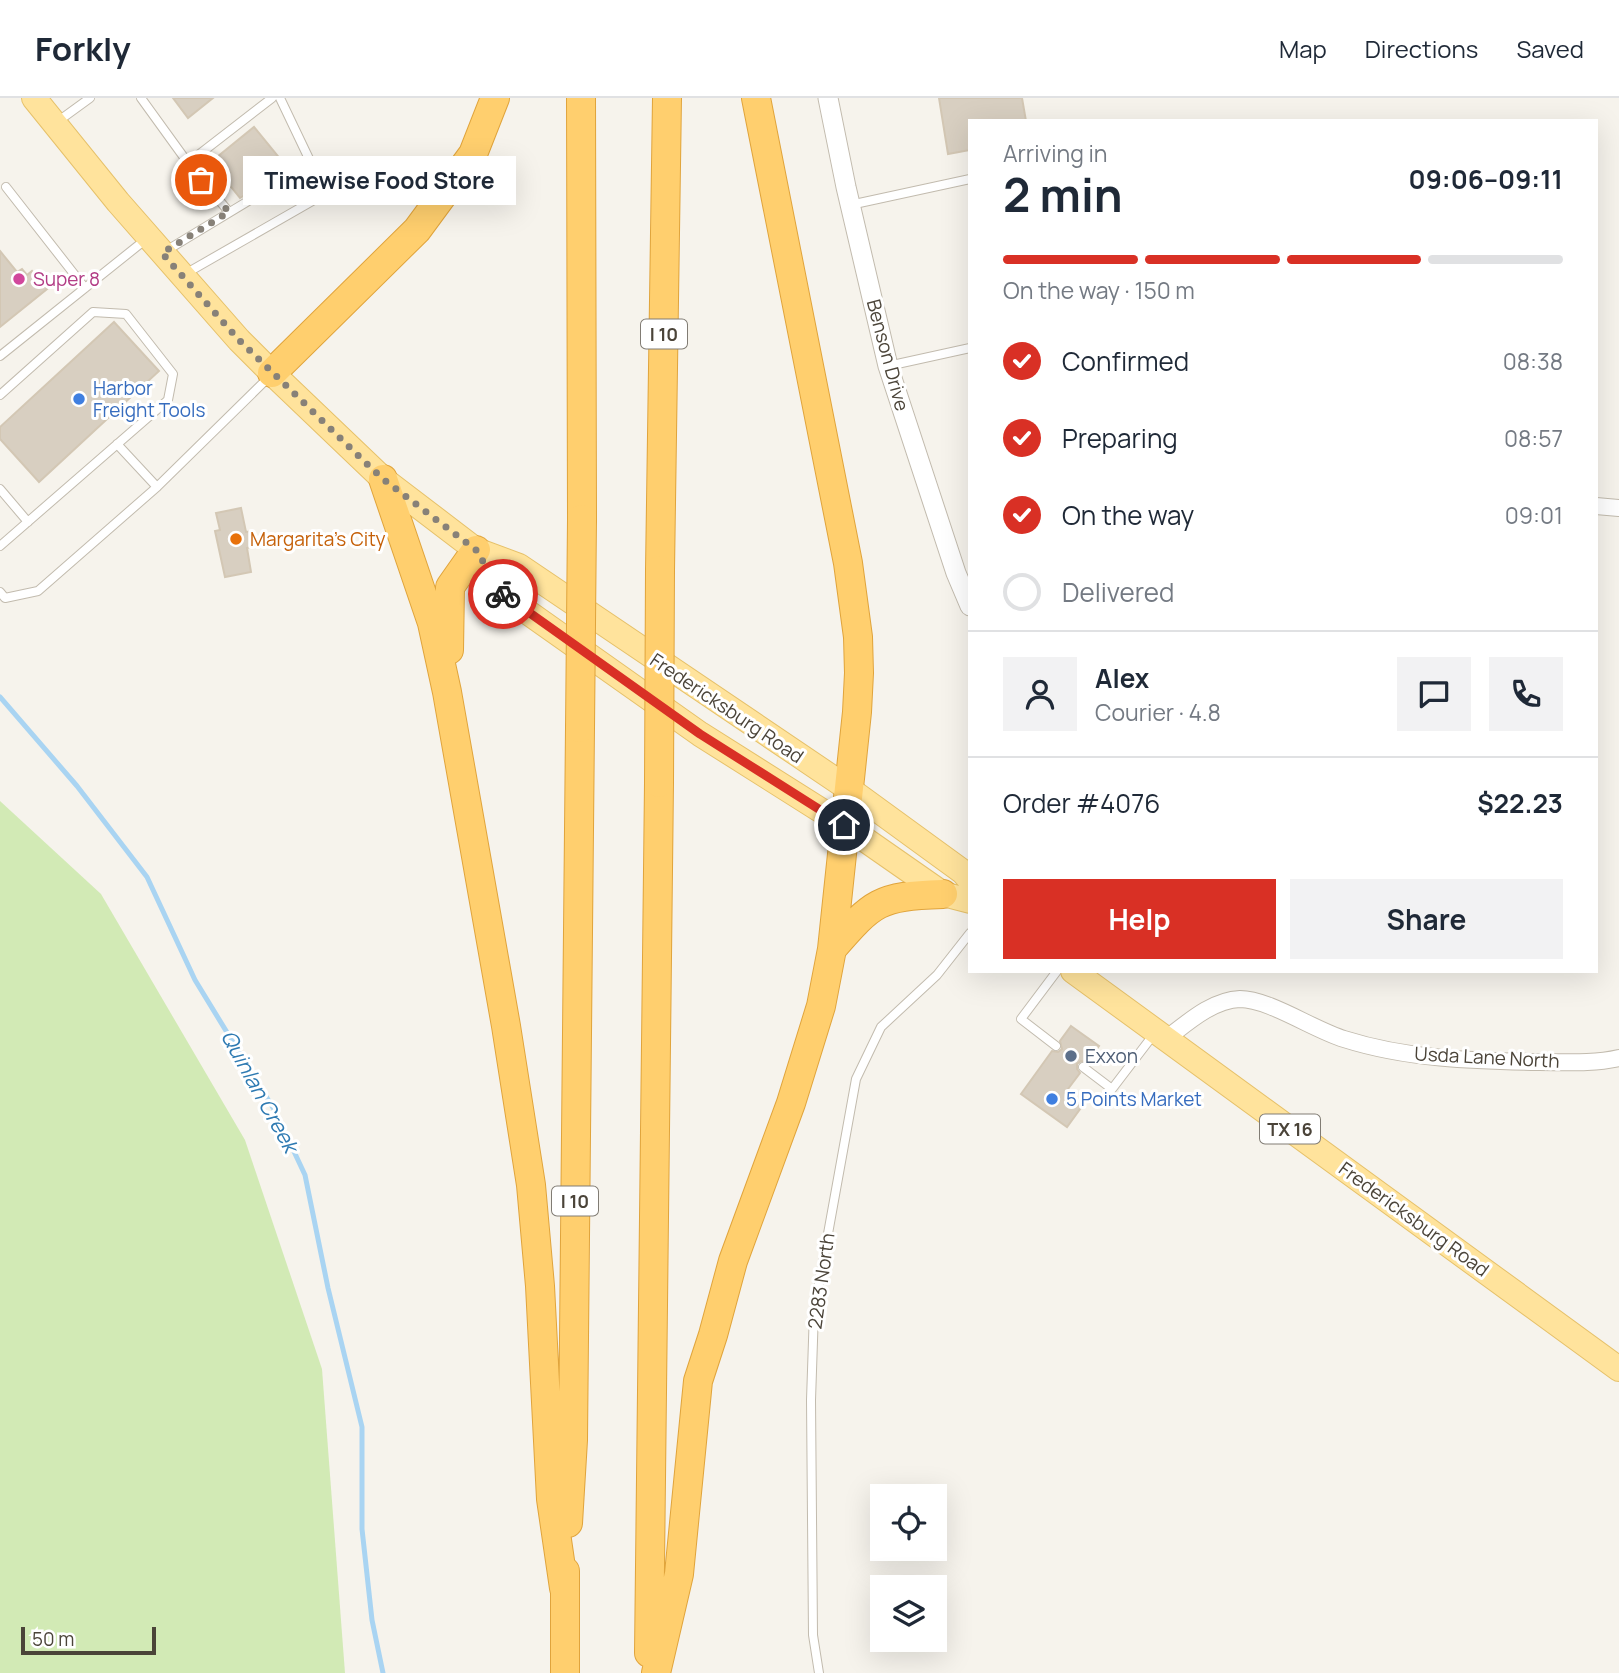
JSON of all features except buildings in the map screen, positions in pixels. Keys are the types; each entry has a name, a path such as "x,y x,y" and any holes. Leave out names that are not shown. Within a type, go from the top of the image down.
{"highway":[{"path":"272,373 417,230 473,154 495,98"},
{"name":"I 10","path":"565,1673 564,1588 573,1440 582,519 581,98"},
{"name":"I 10","path":"649,1673 667,98"},
{"path":"656,1673 679,1574 698,1381 733,1261 792,1102 821,1006 832,949 859,673 855,607 756,98"},
{"path":"383,479 432,623 447,692 531,1185 540,1286 551,1499 564,1588"},
{"path":"447,692 450,587 476,550"},
{"path":"832,949 857,919 873,906 903,895 943,894"}],"main road":[{"name":"Fredericksburg Road","path":"34,98 155,245 239,340 383,479 476,550 519,566 849,789 968,878"},
{"name":"Fredericksburg Road","path":"476,550 502,594 700,734 844,825 943,894 968,900"},
{"name":"Fredericksburg Road","path":"1072,973 1619,1369"}],"street":[{"name":"Benson Drive","path":"828,98 888,366 951,561 968,601"},
{"path":"1598,506 1619,508"},
{"name":"Usda Lane North","path":"1161,1035 1218,1004 1240,999 1260,1002 1340,1038 1394,1052 1490,1061 1582,1062 1619,1059"}],"lane":[{"path":"54,124 90,98"},
{"path":"141,98 188,163 229,212"},
{"path":"188,163 272,98"},
{"path":"182,276 335,188 311,163 280,98"},
{"path":"0,356 85,288 155,245 229,212 311,163"},
{"path":"850,205 968,179"},
{"path":"6,187 85,288"},
{"path":"0,395 93,312 126,314 173,374 168,400 0,546"},
{"path":"888,366 968,348"},
{"path":"0,592 5,598 38,591 157,487 272,373"},
{"path":"117,444 157,487"},
{"path":"0,489 28,522"},
{"name":"2283 North","path":"819,1673 813,1635 811,1400 814,1311 856,1079 880,1027 937,975 968,936"},
{"path":"1056,1046 1020,1019 1070,973"},
{"path":"1083,1067 1112,1089 1161,1035"}],"green space":[{"path":"0,801 101,894 245,1140 322,1369 345,1673 0,1673"}],"waterway":[{"name":"Quinlan Creek","path":"0,697 77,786 147,877 195,980 275,1111 305,1175 328,1288 362,1427 362,1529 372,1620 383,1673"}],"way so far":[{"path":"201,180 229,212 162,253 239,340 367,464 476,550 503,594"}],"place":[{"name":"Timewise Food Store","path":"201,180"},
{"name":"Super 8","path":"19,279"},
{"name":"Harbor Freight Tools","path":"79,399"},
{"name":"Margarita's City","path":"236,539"},
{"name":"Exxon","path":"1071,1056"},
{"name":"5 Points Market","path":"1052,1099"}],"route":[{"path":"503,594 700,734 844,825"}]}
